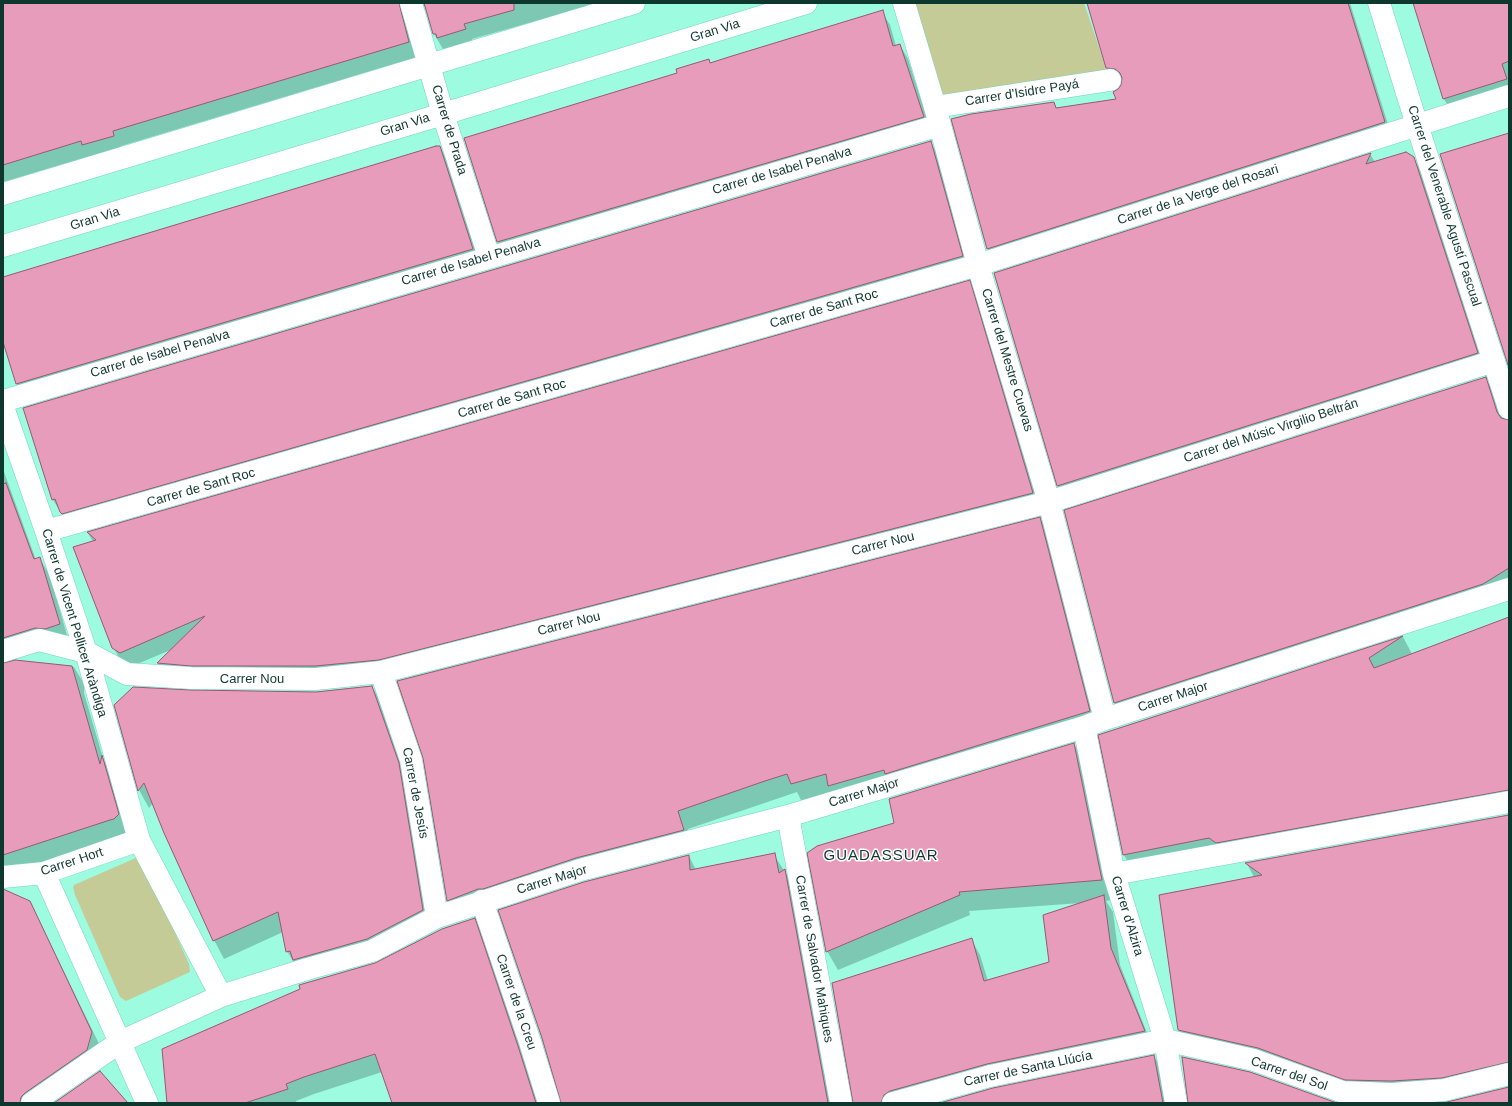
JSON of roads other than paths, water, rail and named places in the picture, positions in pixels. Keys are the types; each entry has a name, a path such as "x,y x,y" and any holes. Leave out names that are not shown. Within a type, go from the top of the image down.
{"street":[{"name":"Carrer de Prada","path":"411,3 443,114 489,257"},
{"path":"3,194 634,3"},
{"name":"Gran Via","path":"3,246 806,3"},
{"name":"Carrer del Mestre Cuevas","path":"904,3 978,265 1049,502 1105,719"},
{"name":"Carrer del Venerable Agustí Pascual","path":"1379,3 1509,408"},
{"name":"Carrer d'Isidre Payá","path":"937,116 1110,80"},
{"name":"Carrer de la Verge del Rosari","path":"978,265 1509,96"},
{"name":"Carrer de Isabel Penalva","path":"3,401 489,257 937,116"},
{"name":"Carrer de Sant Roc","path":"46,531 978,265"},
{"name":"Carrer del Músic Virgilio Beltrán","path":"1049,502 1494,360"},
{"name":"Carrer de Vicent Pellicer Aràndiga","path":"3,407 86,652 139,840 221,996"},
{"name":"Carrer Nou","path":"3,651 39,640 86,652 127,674 190,678 316,679 381,672 1049,502"},
{"name":"Carrer Major","path":"32,1103 120,1042 221,996 372,951 437,917 482,901 580,870 788,816 1084,727 1509,589"},
{"name":"Carrer de Jesús","path":"381,672 411,760 437,917"},
{"name":"Carrer d'Alzira","path":"1084,727 1114,874 1165,1040 1176,1103"},
{"path":"1114,874 1509,802"},
{"name":"Carrer de Salvador Mahiques","path":"788,816 841,1103"},
{"name":"Carrer Hort","path":"3,877 44,873 139,840"},
{"path":"44,873 147,1103"},
{"name":"Carrer de la Creu","path":"482,901 549,1103"},
{"name":"Carrer del Sol","path":"1165,1040 1254,1060 1343,1092 1392,1094 1444,1090 1509,1074"},
{"name":"Carrer de Santa Llúcía","path":"893,1103 990,1076 1165,1040"}],"district":[{"name":"GUADASSUAR","path":"881,856"}]}
